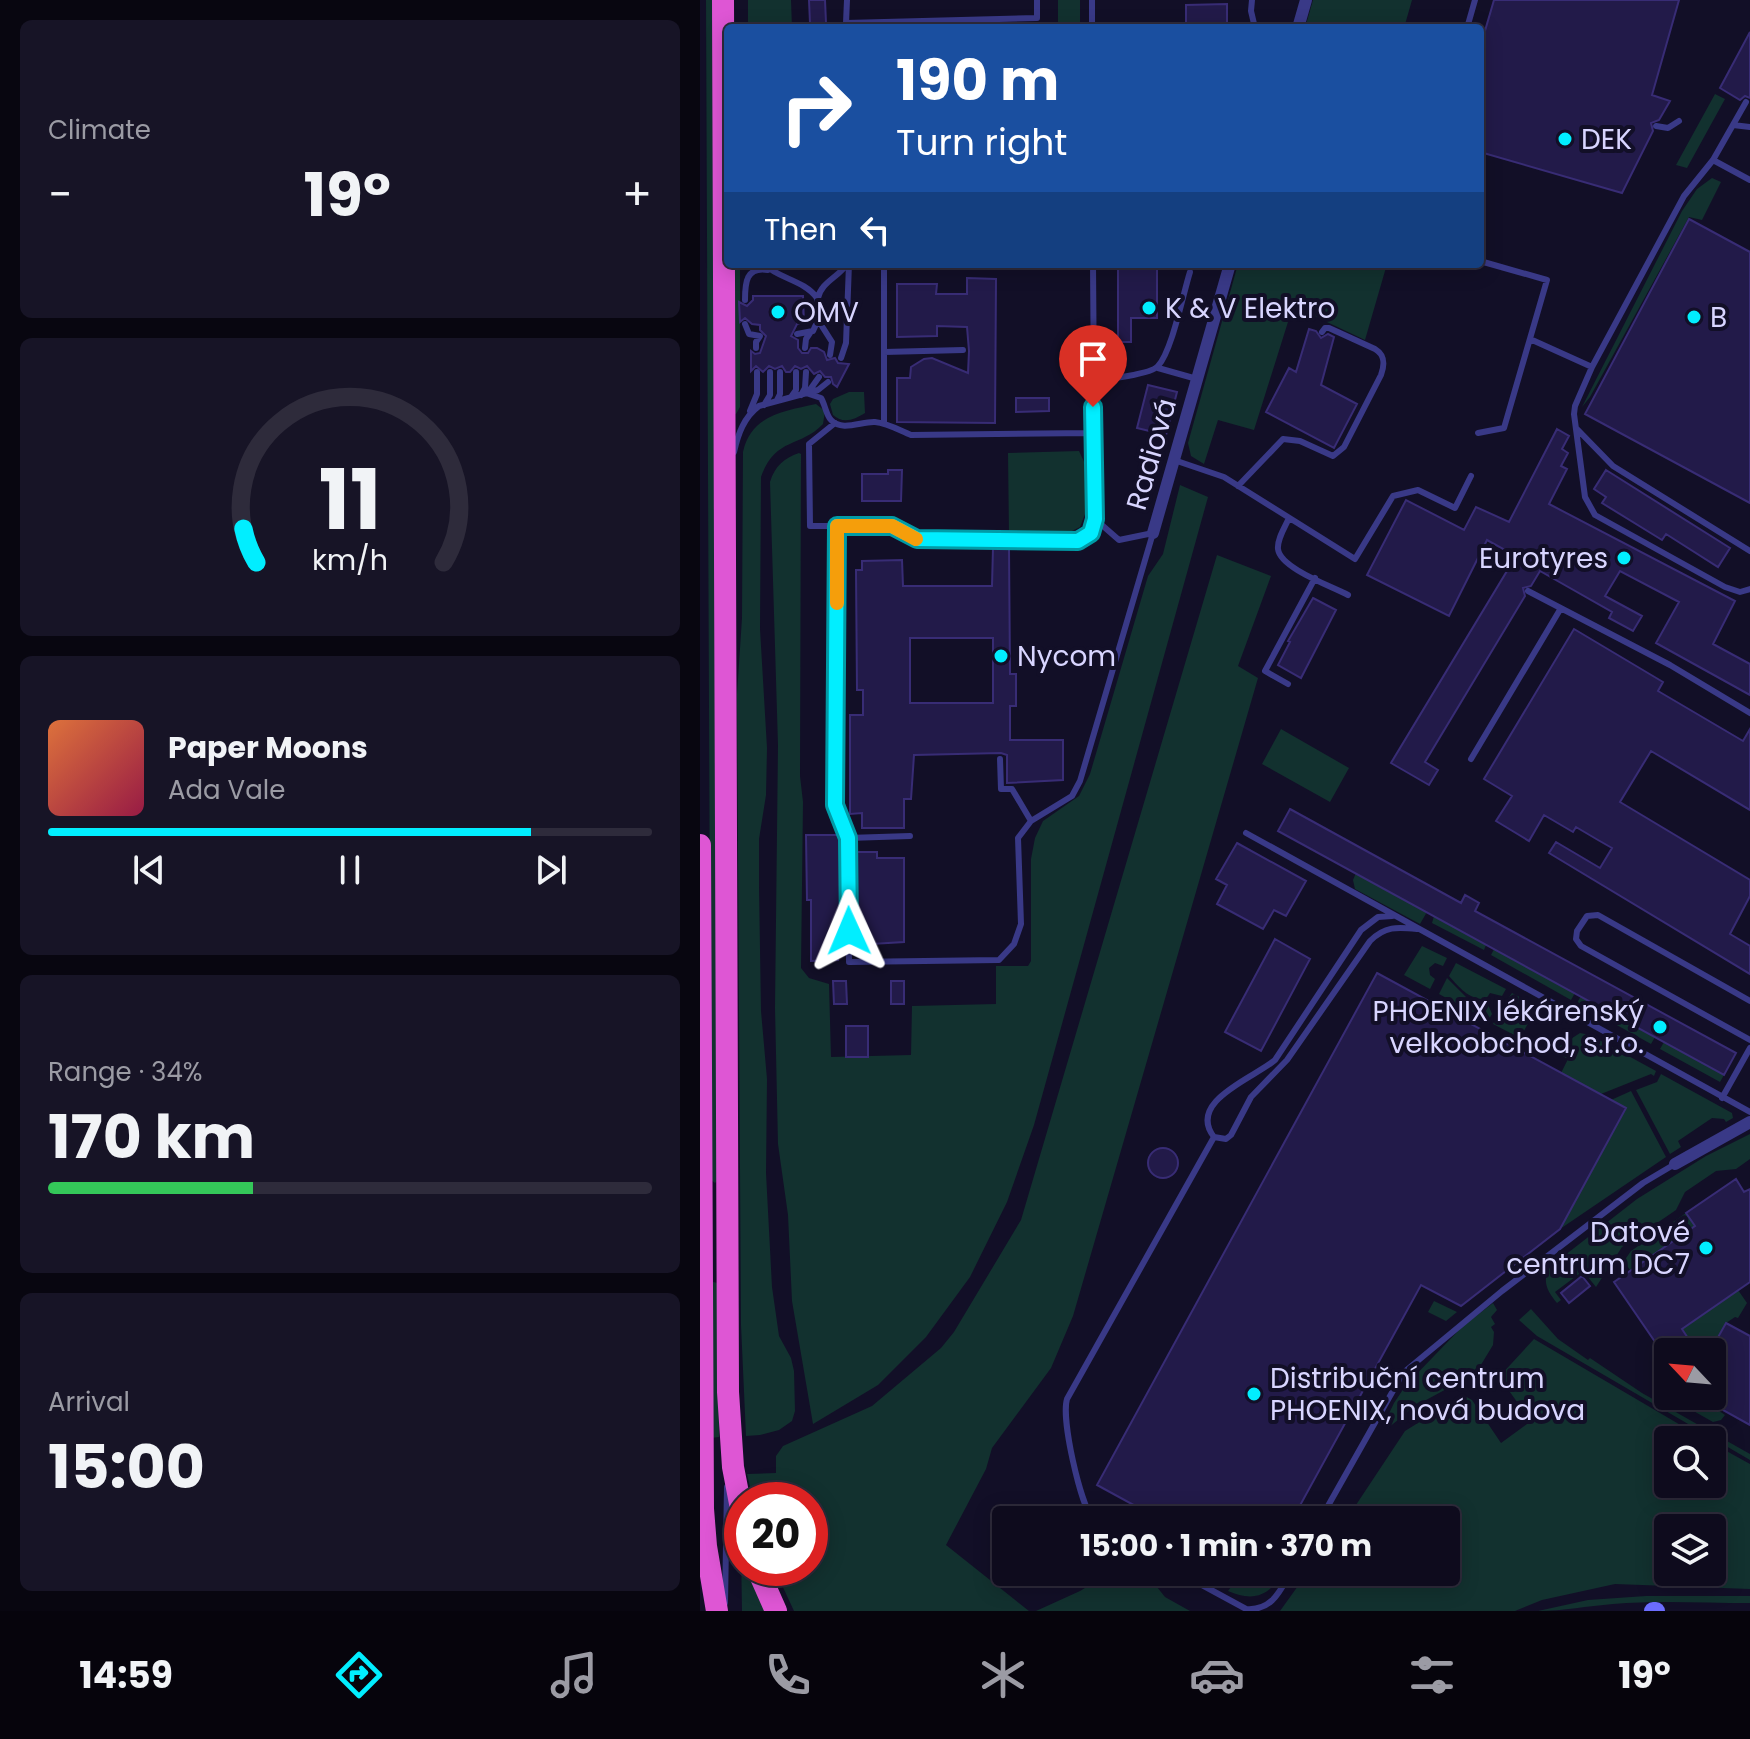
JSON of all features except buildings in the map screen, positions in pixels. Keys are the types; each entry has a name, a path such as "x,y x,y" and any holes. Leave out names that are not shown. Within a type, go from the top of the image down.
{"highway":[{"path":"723,0 728,1392 736,1482"},
{"path":"700,845 703,1509 717,1611"},
{"path":"765,1586 776,1611"}],"street":[{"path":"1299,24 1306,0"},
{"name":"Radiová","path":"1153,533 1229,268"},
{"path":"1675,1164 1750,1122"}],"lane":[{"path":"723,0 727,24"},
{"path":"847,0 846,23 1037,18 1037,0"},
{"path":"1092,0 1092,24"},
{"path":"1252,0 1254,24"},
{"path":"1468,24 1475,0"},
{"path":"1746,102 1713,160 1684,196 1592,367 1575,406 1585,497 1595,515 1725,587 1740,592 1750,589"},
{"path":"1656,126 1668,128 1679,121"},
{"path":"1733,125 1750,127"},
{"path":"1713,160 1750,180"},
{"path":"1478,433 1504,428 1547,280 1484,262"},
{"path":"745,300 745,282 750,273 762,268"},
{"path":"769,268 808,288 818,302"},
{"path":"843,268 821,288 818,302 818,320 841,352 841,359 846,343 846,268"},
{"path":"884,268 884,423"},
{"name":"Radiová","path":"1093,268 1095,519 1119,540 1153,533"},
{"path":"1093,380 1145,374 1158,368 1167,350 1190,272"},
{"path":"805,348 803,334 818,320"},
{"path":"745,324 749,334 760,336 756,348"},
{"path":"1238,486 1283,439 1300,441 1333,456 1344,447 1381,375 1384,362 1380,352 1375,349 1329,328 1322,332"},
{"path":"830,355 833,346 831,339"},
{"path":"1530,339 1592,367"},
{"path":"884,352 963,350"},
{"path":"1158,368 1197,379"},
{"path":"724,514 738,437 757,394 757,372"},
{"path":"749,415 770,398 770,372"},
{"path":"774,402 780,394 780,372"},
{"path":"791,397 796,387 796,372"},
{"path":"804,394 806,372"},
{"path":"804,394 819,377"},
{"path":"764,405 822,388 828,382"},
{"path":"804,394 821,398 829,419 835,423 845,426 884,423 911,435 1093,433"},
{"path":"835,423 809,444 810,526 892,526 917,539 1078,541 1091,533 1095,519"},
{"path":"1576,428 1613,466 1750,551"},
{"path":"1174,460 1224,477 1355,559 1393,496 1418,490 1455,508 1471,476"},
{"path":"1289,518 1278,546 1280,555 1305,576 1348,595"},
{"path":"837,526 835,805 848,838 849,962 999,960 1014,944 1021,924 1018,838 1031,821 1072,796 1080,781 1153,533"},
{"path":"1288,684 1265,671 1315,578"},
{"path":"1528,591 1670,665 1750,713"},
{"path":"1471,759 1561,608"},
{"path":"1000,759 1001,789 1012,789 1031,821"},
{"path":"1246,833 1750,1112"},
{"path":"848,838 910,836"},
{"path":"1750,1001 1598,915 1587,916 1576,935 1581,946 1750,1040"},
{"path":"1214,1137 1208,1123 1209,1114 1220,1096 1227,1088 1259,1073 1275,1060 1361,930 1378,917 1392,916"},
{"path":"1214,1137 1226,1139 1231,1135 1251,1097 1287,1060 1370,941 1390,927 1417,929"},
{"path":"1722,1098 1750,1048"},
{"path":"1085,1506 1065,1421 1067,1399 1214,1137"},
{"path":"1328,1506 1403,1373 1643,1183 1675,1164"},
{"path":"725,1611 728,1392"},
{"path":"1204,1586 1246,1609 1256,1610 1267,1607 1283,1586"}],"green space":[{"path":"706,0 714,0 715,1183 711,1180"},
{"path":"748,0 791,0 792,24 748,24"},
{"path":"1058,0 1080,0 1080,24 1058,24"},
{"path":"1313,0 1412,0 1405,24 1306,24"},
{"path":"1715,94 1725,99 1687,168 1676,165"},
{"path":"1712,178 1721,182 1702,220 1689,217 1582,407 1682,211 1697,189"},
{"path":"735,268 740,268 740,407 734,414"},
{"path":"1237,268 1386,268 1365,340 1293,306 1254,430 1218,420 1204,464 1191,456 1188,443"},
{"path":"849,392 864,392 865,413 845,420 833,415 830,404 833,399"},
{"path":"816,404 825,411 823,424 773,455 761,477 760,629 767,748 766,795 759,839 759,887 761,1011 767,1079 766,1173 772,1287 779,1336 794,1371 795,1411 792,1421 779,1430 746,1436 741,1325 737,694 742,618 743,452 753,430 761,422"},
{"path":"1079,451 1087,468 1087,509 1080,527 1062,536 1009,535 1008,453"},
{"path":"799,453 800,776 803,802 801,968 809,978 829,984 831,1057 911,1055 912,1006 996,1004 996,966 1028,966 1031,961 1031,859 1035,838 1043,821 1079,796 1090,774 1148,576 1163,554 1180,485 1208,497 1034,1125 1007,1202 970,1277 926,1337 878,1385 813,1424 792,1301 788,1215 778,1144 775,1008 778,745 770,482 781,463"},
{"path":"1217,555 1271,576 1238,666 1258,678 1073,1316 1051,1368 992,1448 986,1469 946,1545 992,1582 992,1586 998,1586 1029,1611 794,1611 782,1586 828,1586 828,1482 749,1482 747,1474 776,1473 776,1456 783,1446 872,1406 941,1348 954,1332 1021,1220"},
{"path":"1281,729 1349,768 1330,802 1262,764"},
{"path":"1356,873 1431,905 1420,924 1355,889 1353,880"},
{"path":"1434,916 1486,945 1484,950 1432,923"},
{"path":"1422,946 1447,958 1443,966 1435,963 1429,968 1430,975 1435,979 1430,989 1404,975"},
{"path":"1494,949 1576,991 1571,1000 1491,955"},
{"path":"1456,963 1506,989 1502,996 1490,993 1486,999 1480,999 1465,992 1449,976"},
{"path":"1447,978 1466,997 1487,1002 1492,1014 1488,1021 1439,994"},
{"path":"1512,993 1533,1004 1536,1009 1520,1038 1493,1024 1497,1017 1510,1021 1517,1017 1516,1008 1507,1000"},
{"path":"1582,994 1655,1037 1651,1044 1577,1003"},
{"path":"1580,1033 1590,1035 1656,1071 1654,1076 1651,1074 1601,1094 1561,1073 1568,1059 1555,1052"},
{"path":"1664,1042 1724,1075 1720,1082 1660,1049"},
{"path":"1661,1074 1732,1113 1733,1118 1726,1122 1712,1118 1678,1141 1681,1147 1670,1154 1636,1090 1657,1082"},
{"path":"1631,1091 1666,1157 1560,1229 1611,1100"},
{"path":"1750,1134 1750,1159 1736,1169 1716,1171 1685,1192 1676,1210 1622,1247 1596,1287 1583,1271 1555,1292 1561,1300 1557,1303 1546,1285 1551,1266 1637,1199 1706,1156"},
{"path":"1686,1213 1695,1226 1630,1270 1625,1263 1619,1268 1631,1251"},
{"path":"713,1282 718,1283 719,1437 711,1438"},
{"path":"1738,1290 1747,1303 1738,1318 1726,1323 1718,1338 1688,1338 1682,1329"},
{"path":"1434,1301 1457,1312 1446,1321 1428,1312"},
{"path":"1493,1303 1497,1310 1491,1317 1495,1324 1491,1327 1494,1332 1493,1345 1476,1373 1415,1406 1388,1428 1383,1426 1406,1385 1462,1327"},
{"path":"1531,1309 1558,1339 1654,1400 1654,1404 1537,1336 1519,1320"},
{"path":"1534,1339 1682,1426 1654,1426 1654,1498 1726,1498 1726,1451 1750,1464 1750,1589 1669,1586 1726,1586 1726,1514 1654,1514 1654,1585 1615,1584 1542,1600 1515,1611 1280,1611 1298,1586 1460,1586 1460,1506 1355,1506 1405,1431 1463,1395 1472,1400 1501,1443 1531,1421 1499,1377"},
{"path":"1664,1410 1672,1410 1700,1426 1692,1426"},
{"path":"1692,1410 1718,1410 1725,1415 1713,1422"},
{"path":"1726,1440 1750,1454 1750,1460 1726,1446"},
{"path":"742,1586 755,1586 765,1611 742,1611"},
{"path":"1088,1586 1156,1586 1165,1597 1190,1611 1036,1611"},
{"path":"1232,1586 1272,1586 1258,1596 1228,1591"},
{"path":"1646,1596 1750,1596 1750,1603 1647,1602 1538,1611 1588,1600"}],"slow traffic":[{"path":"837,603 837,526 892,526 916,539"}],"place":[{"name":"DEK","path":"1565,139"},
{"name":"K & V Elektro","path":"1149,308"},
{"name":"OMV","path":"778,312"},
{"name":"B","path":"1694,317"},
{"name":"Eurotyres","path":"1624,558"},
{"name":"Nycom","path":"1001,656"},
{"name":"PHOENIX lékárenský velkoobchod, s.r.o.","path":"1660,1027"},
{"name":"Datové centrum DC7","path":"1706,1248"},
{"name":"Distribuční centrum PHOENIX, nová budova","path":"1254,1394"}],"route":[{"path":"849,931 848,838 835,805 837,526 892,526 917,539 1078,541 1091,533 1095,519 1093,407"}]}
